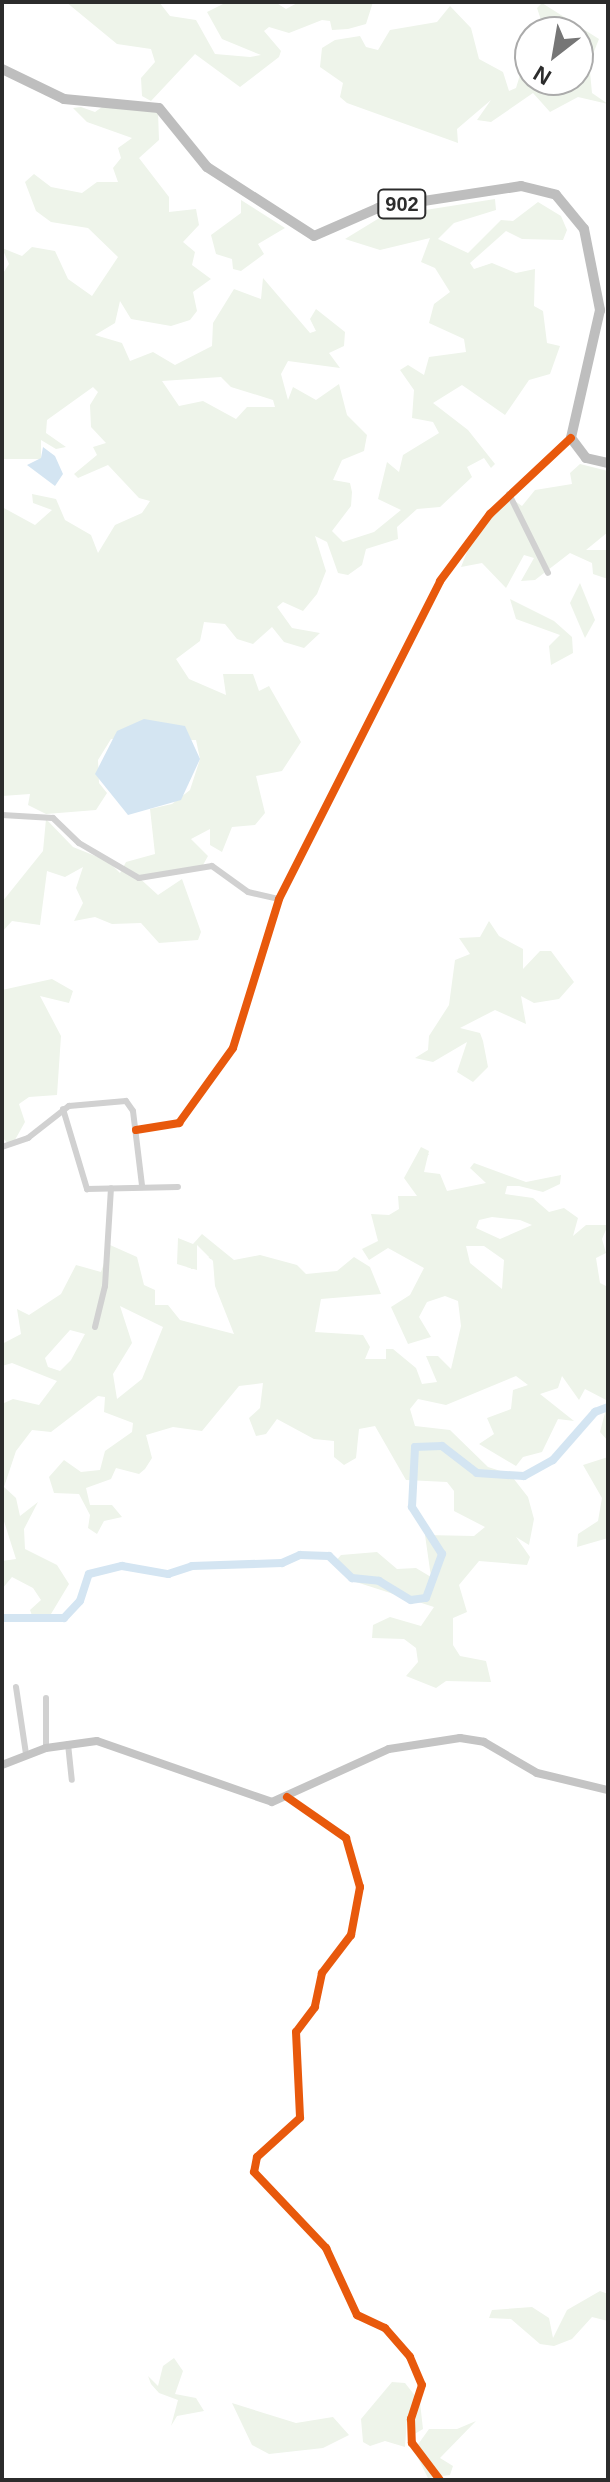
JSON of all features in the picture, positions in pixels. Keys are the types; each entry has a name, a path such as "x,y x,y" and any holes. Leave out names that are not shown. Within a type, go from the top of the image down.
{"highway":[{"name":"902","path":"2,69 64,99 159,108 207,167 314,236 378,208 512,187 556,195 584,229 600,310 571,438"},
{"path":"571,438 586,458 608,463"}],"main road":[{"path":"2,1765 46,1748 105,1743 263,1801 287,1797 383,1751 453,1738 484,1742 537,1773 608,1790"}],"street":[{"path":"136,1130 179,1123 233,1048 279,899 443,575 509,494 571,438"},
{"path":"509,494 548,573"},
{"path":"2,815 53,818 79,843 135,877 212,866 248,892 279,899"},
{"path":"2,1147 28,1138 63,1109 129,1102 136,1130 142,1185"},
{"path":"63,1109 85,1187 178,1187"},
{"path":"95,1327 105,1286 111,1188"},
{"path":"16,1687 26,1754"},
{"path":"46,1698 46,1748"},
{"path":"68,1744 72,1780"},
{"path":"287,1797 346,1838 357,1860 360,1887 351,1935 322,1973 315,2007 296,2032 300,2118 253,2168 326,2248 357,2315 385,2328 410,2357 422,2385 411,2419 412,2443 440,2480"}],"shaded area":[{"path":"66,2 159,2 170,16 196,20 215,54 250,57 261,55 222,39 207,12 227,2 275,2 286,9 299,2 373,2 366,24 348,29 332,30 330,21 322,20 289,33 269,27 264,31 281,51 279,57 240,87 195,54 151,101 142,96 141,78 155,62 151,49 117,44"},
{"path":"542,3 563,16 540,16 537,8"},
{"path":"450,6 471,28 479,59 503,72 509,91 514,89 514,96 529,96 491,122 477,120 491,100 457,129 458,143 347,103 340,97 343,83 320,67 322,48 335,40 360,36 366,47 378,50 390,30 437,22"},
{"path":"594,94 608,104 578,97 550,112 536,96"},
{"path":"81,107 95,112 102,107 158,112 159,140 139,158 169,197 169,212 196,209 199,225 183,242 195,252 192,265 211,279 193,292 197,311 190,320 171,326 131,319 120,301 115,323 95,335 122,343 130,361 153,352 175,365 212,346 213,323 234,289 261,299 263,278 310,333 316,331 310,319 316,309 345,332 344,346 329,353 340,368 288,361 281,374 288,400 293,387 316,400 339,384 347,415 367,435 364,451 342,460 333,480 350,483 352,492 351,506 332,531 343,542 374,532 401,510 378,499 387,462 399,472 403,455 439,433 433,422 412,418 414,390 400,370 408,365 424,375 429,357 466,352 464,339 429,323 434,304 450,292 435,268 421,262 430,238 380,250 345,239 381,217 495,199 496,210 454,223 438,239 468,253 501,220 513,221 538,202 561,216 567,230 563,240 522,239 506,231 470,263 474,269 492,263 516,273 535,269 534,306 543,311 547,343 560,346 550,374 529,380 505,415 462,385 433,403 468,430 495,464 491,468 484,458 467,467 472,477 440,507 417,509 397,527 398,539 366,549 362,565 348,575 338,573 327,542 315,536 326,571 317,594 303,611 283,602 277,607 292,628 320,633 304,648 284,642 272,627 253,644 237,639 225,624 204,622 200,641 176,659 189,679 226,695 223,674 253,674 259,691 269,686 301,742 282,771 256,776 265,813 255,825 232,827 222,852 210,845 210,829 191,839 208,856 203,865 156,878 136,875 158,895 182,879 201,932 198,940 159,943 141,923 112,924 95,917 74,921 83,903 76,888 83,867 65,877 47,871 40,925 12,921 2,932 2,902 43,851 46,819 73,847 108,861 120,873 126,862 155,854 150,809 172,804 190,790 200,759 196,740 111,739 98,760 99,783 107,793 96,810 46,814 28,805 30,794 2,796 2,507 35,525 52,510 33,503 32,494 56,499 65,520 91,535 98,553 115,525 142,513 150,501 139,498 108,465 78,478 74,474 97,455 93,447 106,443 91,427 90,405 98,392 93,387 47,420 46,433 66,447 56,449 41,440 41,459 2,459 2,275 9,264 2,248 22,256 32,247 55,251 68,279 92,296 118,257 88,228 51,222 36,211 25,182 34,174 51,187 82,193 97,182 118,182 113,168 121,158 118,148 132,138 87,122 73,108","holes":["221,377 231,387 273,400 275,407 247,407 236,419 203,401 179,406 162,381"]},
{"path":"241,200 285,228 258,244 264,254 241,271 233,269 232,259 216,254 211,235 241,213"},
{"path":"580,464 608,471 608,532 586,550 608,550 608,579 593,574 592,563 570,553 535,580 521,581 534,558 524,555 506,588 482,563 461,567 475,532 509,497 522,506 535,490 572,484 570,473"},
{"path":"580,583 595,620 585,638 570,603"},
{"path":"510,599 554,621 572,637 573,653 551,665 549,646 560,635 516,619"},
{"path":"489,921 499,936 523,949 523,969 540,951 551,951 574,982 559,999 534,1003 521,996 526,1024 495,1010 460,1028 480,1033 483,1041 488,1067 473,1082 457,1072 467,1042 433,1062 415,1058 428,1050 429,1036 449,1005 455,960 470,954 459,938 480,937"},
{"path":"52,979 73,991 69,1003 40,996 61,1036 57,1095 29,1097 19,1104 25,1122 11,1147 2,1137 2,990"},
{"path":"421,1147 429,1151 424,1172 440,1174 447,1191 486,1183 470,1168 474,1163 526,1182 561,1175 560,1184 543,1192 507,1186 505,1194 533,1198 549,1212 564,1208 578,1218 573,1236 586,1225 608,1225 602,1239 606,1253 596,1258 600,1283 608,1287 608,1401 585,1389 579,1400 562,1376 558,1388 540,1394 574,1421 558,1419 542,1452 523,1457 516,1466 479,1444 494,1434 487,1418 511,1409 513,1390 528,1385 516,1376 446,1405 418,1399 410,1409 415,1426 450,1430 488,1467 510,1474 528,1497 534,1519 529,1545 516,1537 530,1557 527,1565 479,1561 459,1585 467,1612 453,1618 453,1645 460,1656 486,1661 491,1682 446,1681 436,1688 406,1676 418,1662 416,1648 404,1639 372,1638 373,1625 390,1617 421,1626 434,1607 356,1582 335,1562 341,1555 377,1552 397,1569 416,1568 431,1577 425,1535 474,1536 485,1527 454,1511 454,1491 447,1482 406,1480 375,1426 359,1429 356,1458 344,1465 334,1457 334,1441 314,1439 277,1419 266,1434 256,1436 249,1418 260,1408 263,1383 239,1386 202,1431 173,1427 146,1435 152,1458 139,1474 116,1468 111,1479 86,1488 90,1505 112,1505 122,1517 104,1521 97,1534 88,1528 90,1515 79,1494 54,1493 49,1477 64,1460 81,1472 100,1470 105,1451 132,1432 133,1423 104,1412 105,1397 98,1396 51,1432 32,1430 16,1451 4,1487 16,1498 20,1516 38,1502 24,1529 25,1549 57,1565 69,1584 51,1614 34,1621 30,1610 41,1600 33,1588 12,1577 2,1589 2,1561 16,1559 2,1515 2,1404 13,1399 39,1405 57,1381 12,1363 2,1366 2,1344 21,1334 17,1309 29,1315 61,1294 76,1265 101,1272 110,1245 137,1257 144,1285 155,1290 155,1305 168,1305 180,1320 234,1334 215,1286 213,1261 197,1245 197,1270 177,1264 178,1238 193,1244 202,1234 234,1260 260,1255 297,1265 306,1274 337,1271 354,1257 370,1267 381,1294 321,1299 315,1332 363,1335 370,1347 365,1359 386,1359 386,1349 393,1349 416,1368 422,1384 437,1382 426,1356 438,1356 451,1369 461,1326 458,1301 445,1296 427,1302 419,1317 431,1337 408,1344 391,1307 410,1295 424,1268 388,1248 369,1260 362,1249 378,1241 371,1214 389,1215 399,1209 398,1196 417,1196 404,1178","holes":["492,1217 520,1220 532,1225 500,1239 476,1228 479,1220","466,1246 484,1246 504,1260 502,1289 470,1263","120,1306 163,1327 142,1379 117,1399 113,1374 132,1343","70,1330 85,1334 71,1360 60,1371 48,1367 45,1358"]},
{"path":"608,1401 608,1441 600,1432"},
{"path":"608,1457 608,1538 577,1547 578,1534 598,1521 602,1498 583,1465"},
{"path":"600,2291 608,2294 608,2321 592,2317 572,2339 554,2346 540,2344 511,2319 489,2318 492,2310 532,2307 549,2318 553,2338 567,2310"},
{"path":"174,2358 183,2371 175,2394 196,2398 204,2411 177,2416 171,2426 178,2400 159,2393 148,2376 158,2386 163,2366"},
{"path":"392,2382 405,2383 420,2402 423,2429 413,2435 407,2418 405,2447 385,2441 370,2446 363,2442 361,2419"},
{"path":"232,2403 296,2423 333,2417 349,2435 323,2448 269,2454 252,2445"},
{"path":"476,2421 440,2458 453,2466 450,2475 428,2478 414,2450 429,2429 457,2429"}],"water":[{"path":"43,447 55,456 63,474 55,486 27,465 41,458"},
{"path":"144,719 185,726 200,759 181,800 128,815 95,774 117,731"}],"waterway":[{"path":"2,1618 64,1618 80,1601 89,1574 122,1566 168,1574 192,1566 282,1563 300,1555 329,1556 352,1578 379,1581 411,1600 426,1598 442,1554 412,1507 415,1447 442,1446 477,1473 524,1476 553,1460 595,1412 608,1407"}],"cycle path":[{"path":"136,1130 179,1123 233,1048 279,899 440,581 490,514 571,438"},
{"path":"287,1797 346,1838 360,1887 351,1935 322,1973 315,2007 296,2032 300,2118 257,2157 254,2172 326,2248 357,2315 385,2328 410,2357 422,2385 411,2419 412,2443 440,2480"}]}
